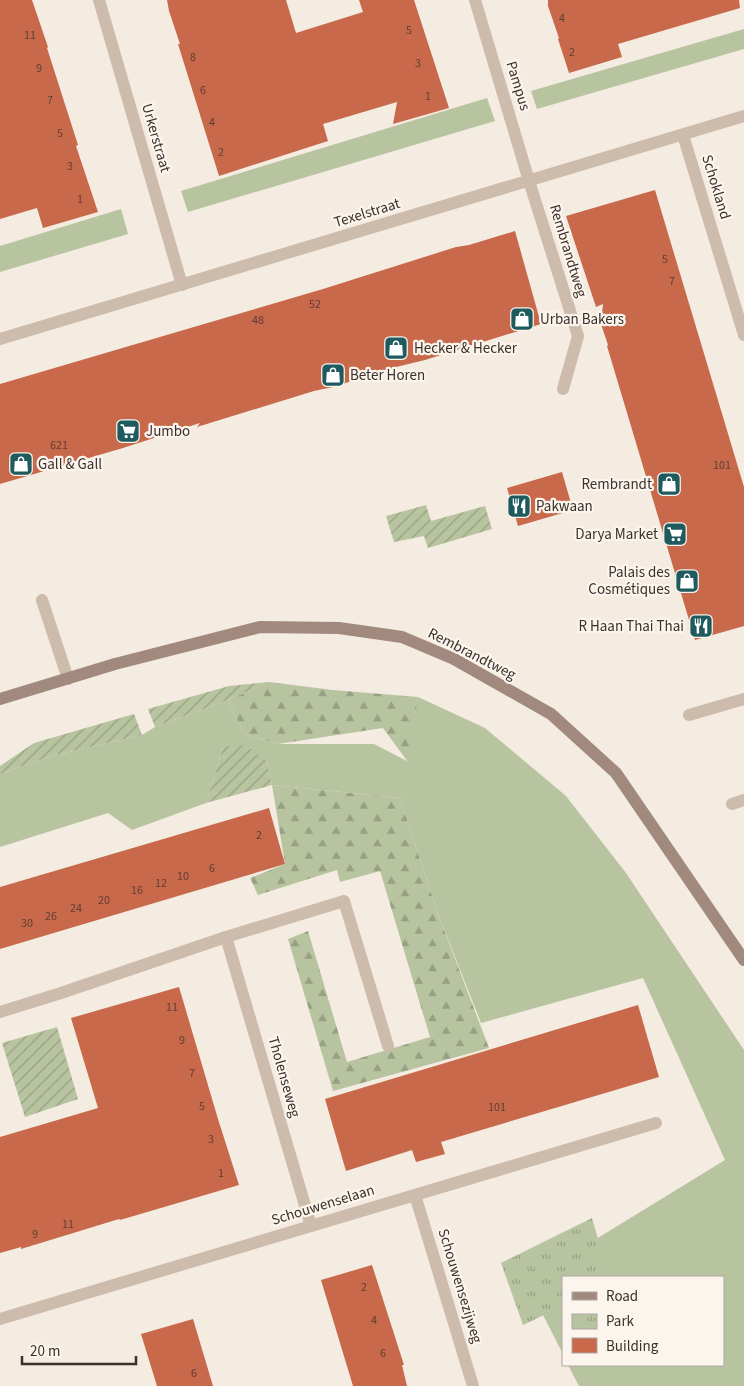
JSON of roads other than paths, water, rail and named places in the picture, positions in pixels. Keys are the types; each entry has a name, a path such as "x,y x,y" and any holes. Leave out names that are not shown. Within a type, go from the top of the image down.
{"street":[{"name":"Urkerstraat","path":"99,0 182,285"},
{"name":"Pampus","path":"475,0 529,181"},
{"name":"Texelstraat","path":"0,339 744,116"},
{"name":"Schokland","path":"683,135 744,335"},
{"name":"Rembrandtweg","path":"529,181 578,336 563,389"},
{"path":"42,600 68,679"},
{"name":"Rembrandtweg","path":"0,699 115,664 260,628 339,628 402,638 454,659 551,714 616,773 744,960"},
{"path":"689,714 744,699"},
{"path":"0,1012 61,994 226,937 344,901 388,1046"},
{"name":"Tholenseweg","path":"226,937 310,1226"},
{"name":"Schouwenselaan","path":"0,1319 656,1123"},
{"name":"Schouwensezijweg","path":"415,1195 473,1386"}],"place":[{"name":"Urban Bakers","path":"522,319"},
{"name":"Hecker & Hecker","path":"396,348"},
{"name":"Beter Horen","path":"333,375"},
{"name":"Jumbo","path":"128,431"},
{"name":"Gall & Gall","path":"21,464"},
{"name":"Rembrandt","path":"669,484"},
{"name":"Pakwaan","path":"519,506"},
{"name":"Darya Market","path":"675,534"},
{"name":"Palais des Cosmétiques","path":"687,581"},
{"name":"R Haan Thai Thai","path":"701,626"}]}
